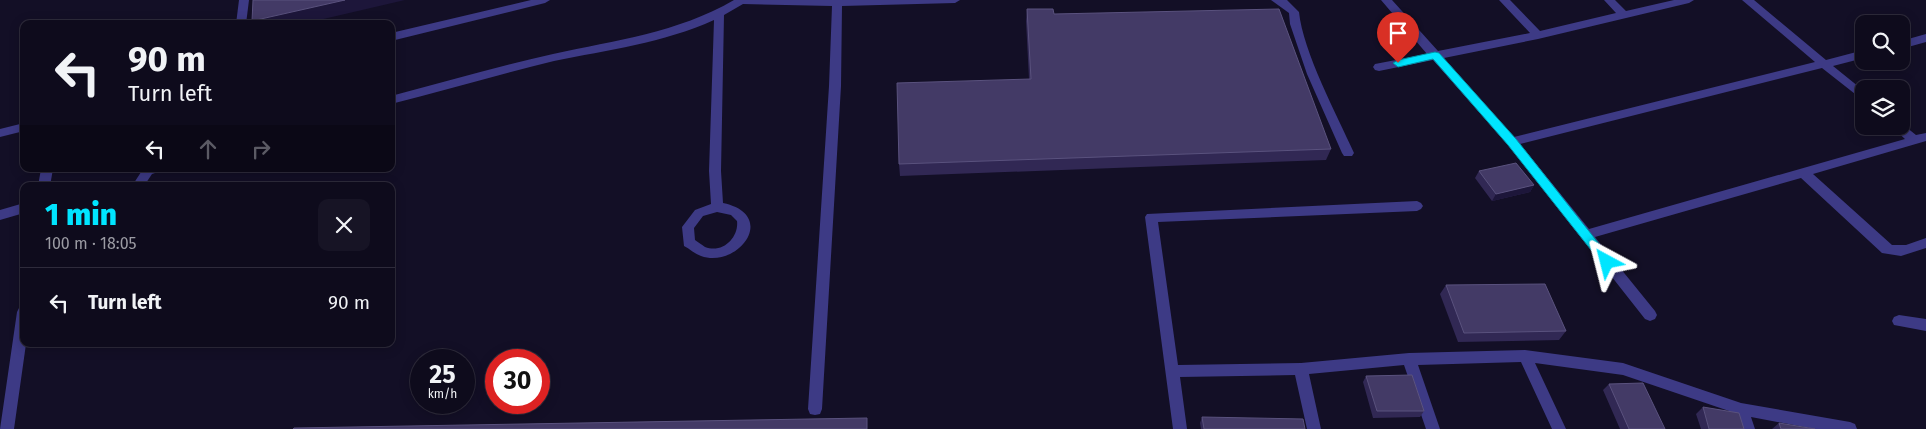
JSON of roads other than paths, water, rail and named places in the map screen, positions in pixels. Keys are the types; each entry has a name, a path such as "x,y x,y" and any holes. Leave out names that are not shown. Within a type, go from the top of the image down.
{"street":[{"path":"242,20 244,0"},
{"path":"395,36 545,0"},
{"path":"395,99 550,59 684,28 719,15 740,0 837,3 955,0"},
{"path":"1276,0 1283,2 1294,12 1295,24 1313,74 1348,153"},
{"path":"1386,0 1512,142 1650,316"},
{"path":"1504,0 1538,35"},
{"path":"1609,0 1624,15"},
{"path":"1379,67 1538,35 1689,0"},
{"path":"1747,0 1855,89"},
{"path":"815,409 835,86 837,3"},
{"path":"717,207 715,171 719,15"},
{"path":"1910,42 1926,38"},
{"path":"1512,142 1855,56"},
{"path":"0,133 20,128"},
{"path":"1586,235 1920,138"},
{"path":"1803,172 1887,249 1899,252 1926,243"},
{"path":"1180,429 1151,217 1417,206"},
{"path":"717,207 735,210 741,215 746,228 744,236 739,242 722,252 703,252 689,242 688,227 699,213 717,207"},
{"path":"0,215 20,209"},
{"path":"1899,321 1926,325"},
{"path":"7,429 20,340"},
{"path":"1171,371 1301,369 1409,359 1525,356 1623,369 1741,409 1850,429"},
{"path":"1525,356 1559,429"},
{"path":"1409,359 1433,429"},
{"path":"1301,369 1314,429"},
{"path":"1741,409 1748,429"}]}
